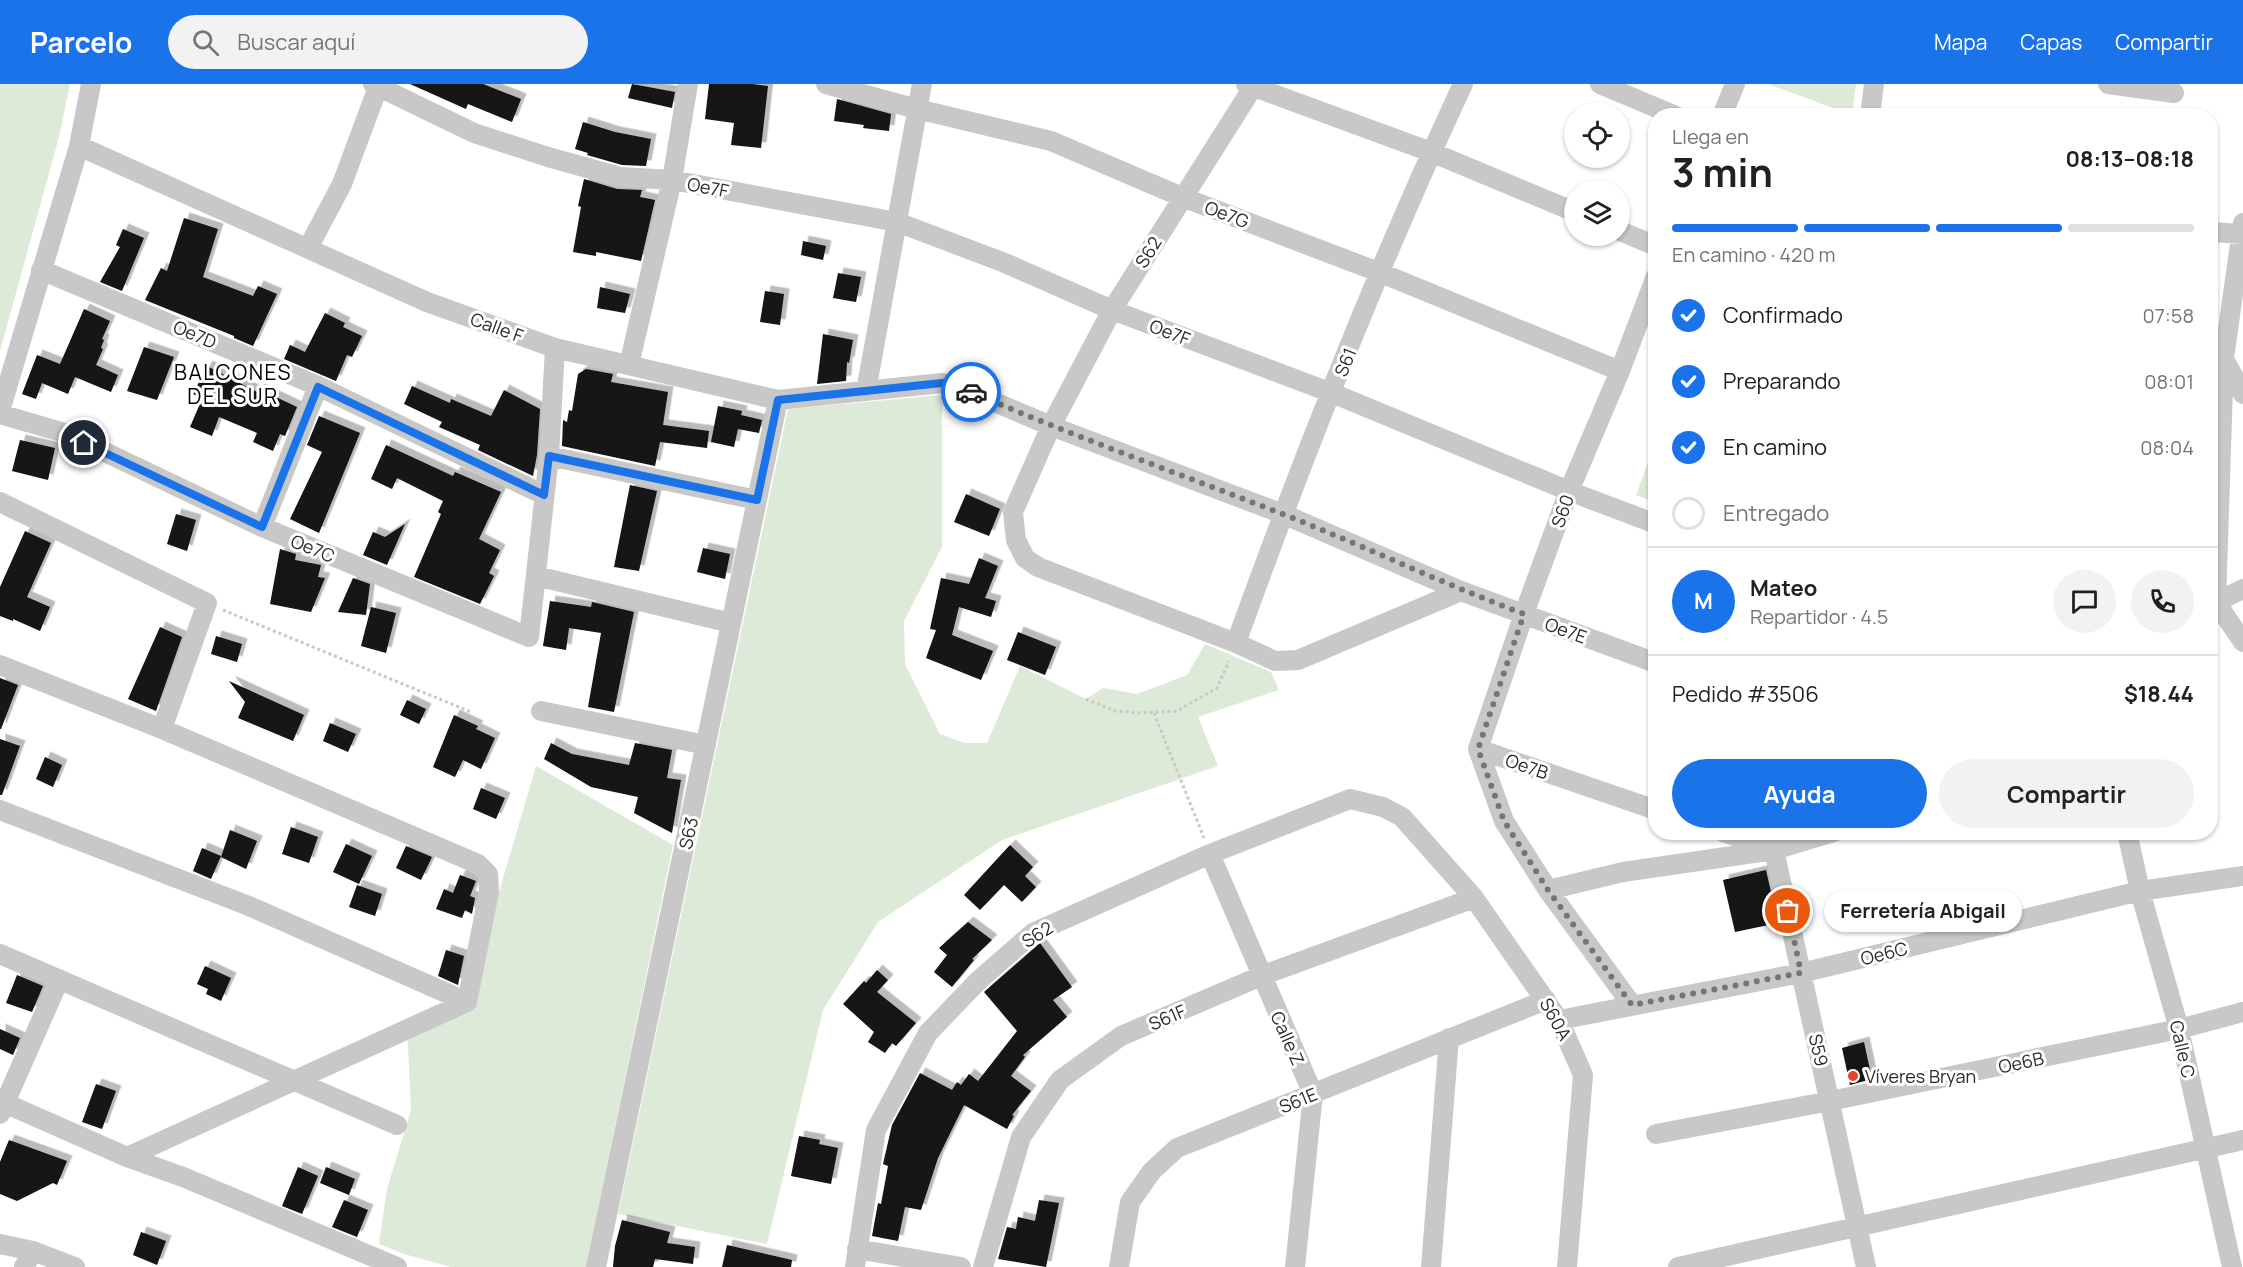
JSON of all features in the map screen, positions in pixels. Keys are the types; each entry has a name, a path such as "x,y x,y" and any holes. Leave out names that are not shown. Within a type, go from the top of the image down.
{"street":[{"path":"0,412 79,146 91,84"},
{"path":"629,365 672,180 688,84"},
{"name":"Oe7G","path":"826,84 918,110 1051,141 1182,197 1381,273 1620,371"},
{"path":"866,391 922,84"},
{"name":"S61","path":"1236,643 1283,514 1431,152 1462,84"},
{"path":"1600,84 1657,108"},
{"path":"1725,108 1735,84"},
{"path":"1871,108 1874,84"},
{"path":"2108,84 2174,93"},
{"path":"308,248 342,184 375,85"},
{"name":"Oe7F","path":"375,85 474,133 620,177 672,180 897,222 1005,263 1112,310 1332,393 1569,491 1648,521"},
{"path":"1251,85 1431,152 1564,207"},
{"name":"S62","path":"1051,426 1112,310 1251,85"},
{"name":"Calle F","path":"79,146 427,302 555,348 778,400 942,383"},
{"path":"2218,232 2242,231 2224,358 2218,505"},
{"path":"1630,235 1648,243"},
{"name":"Oe7D","path":"41,270 318,387 544,495"},
{"name":"S60","path":"1478,749 1569,491 1620,371 1648,297"},
{"path":"555,348 549,456 536,576 731,623"},
{"path":"2224,358 2243,394"},
{"name":"Oe7E","path":"942,383 960,387 1051,426 1283,514 1461,591 1648,660"},
{"path":"262,527 318,387"},
{"name":"S63","path":"596,1267 778,400"},
{"name":"Oe7C","path":"0,412 65,433 262,527 528,637 536,576"},
{"path":"1051,426 1013,512 1016,540 1025,558 1038,567 1236,643 1275,661 1298,660 1461,591"},
{"path":"549,456 757,500"},
{"path":"0,502 207,603 162,729"},
{"path":"2218,601 2243,589"},
{"path":"2218,608 2243,642"},
{"path":"0,665 162,729 478,864 488,874 489,892 467,1002"},
{"path":"541,711 706,745"},
{"name":"Oe7B","path":"1478,749 1648,807"},
{"name":"Oe7B","path":"1478,749 1504,821 1548,890 1632,1005"},
{"name":"S62","path":"856,1258 876,1130 928,1033 979,980 1033,933 1210,854 1350,798 1383,807 1402,817"},
{"path":"0,810 249,906 467,1002"},
{"name":"S60A","path":"1402,817 1474,898 1546,1000 1559,1020 1583,1075 1567,1267"},
{"name":"Calle C","path":"2129,840 2140,891 2179,1029 2232,1267"},
{"path":"1548,890 1775,841"},
{"name":"S59","path":"1775,841 1801,973 1866,1267"},
{"name":"Calle Z","path":"1210,854 1313,1094 1295,1267"},
{"name":"Oe6C","path":"1559,1020 1801,973 2140,891 2243,876"},
{"name":"S61F","path":"983,1267 1021,1137 1060,1080 1121,1036 1261,976 1474,898"},
{"path":"0,954 397,1125"},
{"path":"59,980 2,1106 127,1157 183,1177 397,1267"},
{"name":"S61E","path":"1119,1267 1130,1202 1152,1171 1177,1148 1546,1000"},
{"path":"127,1157 291,1080 467,1002"},
{"name":"Oe6B","path":"1656,1134 1830,1101 2179,1029 2243,1012"},
{"path":"1431,1267 1449,1038"},
{"path":"1678,1267 2243,1140"},
{"path":"0,1244 26,1263 75,1267"},
{"path":"856,1258 961,1267"}],"path":[{"path":"207,603 471,712"},
{"path":"1086,699 1115,711 1154,713 1177,711 1217,688 1236,643"},
{"path":"1154,713 1210,854"}],"green space":[{"path":"0,84 70,84 59,137 0,351"},
{"path":"1768,84 1856,84 1853,108 1833,108"},
{"path":"942,395 942,547 904,621 905,664 940,734 965,743 987,743 1020,666 1086,699 1103,688 1137,694 1187,675 1205,644 1271,672 1279,690 1198,717 1218,766 1002,840 878,922 823,1010 767,1244 618,1214 788,409"},
{"path":"1648,463 1648,500 1636,495"},
{"path":"536,766 673,845 586,1267 451,1267 404,1254 379,1244 387,1189 411,1110 407,1028 467,1001"}],"building":[{"path":"410,84 483,84 521,99 512,122 468,104 466,109"},
{"path":"632,84 675,92 672,108 628,98"},
{"path":"709,84 768,86 761,148 731,145 734,123 705,119"},
{"path":"837,99 891,114 889,131 834,121"},
{"path":"583,122 615,132 651,139 646,166 622,165 587,155 588,153 575,149"},
{"path":"584,179 617,189 642,190 640,197 655,200 641,261 596,252 596,256 573,252 581,207 578,206"},
{"path":"184,218 218,229 203,277 253,296 258,286 277,294 253,346 145,300 161,268 167,271"},
{"path":"123,229 144,238 122,291 100,282 120,247 116,245"},
{"path":"803,241 826,246 823,260 801,255"},
{"path":"838,273 861,277 856,302 833,298"},
{"path":"600,287 630,294 625,313 597,308"},
{"path":"765,291 784,294 780,325 760,322"},
{"path":"84,309 110,321 102,339 104,340 101,348 103,349 96,365 118,375 111,392 75,377 68,394 42,383 36,399 22,394 37,355 60,364"},
{"path":"325,313 345,323 343,327 362,336 352,357 347,355 336,381 284,359 290,345 305,352"},
{"path":"823,334 853,340 849,363 847,362 846,381 817,384"},
{"path":"144,347 174,357 157,400 127,391"},
{"path":"207,366 257,392 259,389 297,407 285,436 280,434 273,451 253,442 257,433 219,417 212,436 190,427 202,399 193,394"},
{"path":"586,369 613,374 611,382 668,392 663,425 709,431 707,448 660,442 655,466 562,446 563,420 567,422 569,410 572,411 578,374"},
{"path":"412,386 450,403 451,399 491,416 504,390 540,409 533,476 478,450 480,445 439,427 442,422 404,404"},
{"path":"718,406 742,411 741,415 762,420 759,433 738,429 734,447 711,442"},
{"path":"319,416 360,433 319,533 290,519 322,452 307,445"},
{"path":"20,440 55,448 48,480 12,471"},
{"path":"386,445 453,476 455,472 501,492 479,539 500,550 489,573 494,576 480,604 414,577 441,514 438,512 443,501 397,478 392,489 371,479"},
{"path":"630,485 657,491 639,571 614,567"},
{"path":"966,494 1000,509 989,536 954,522"},
{"path":"176,514 196,520 187,551 167,544"},
{"path":"405,524 387,565 363,555 373,532 385,537"},
{"path":"25,531 51,543 27,597 50,607 40,631 0,616 0,587"},
{"path":"703,548 730,554 725,579 697,572"},
{"path":"280,549 296,554 295,560 321,565 318,577 325,578 311,612 270,604"},
{"path":"979,558 998,566 985,598 996,601 991,617 959,607 952,635 993,651 981,680 926,658 936,630 930,629 941,578 969,584"},
{"path":"353,578 370,584 366,615 338,612"},
{"path":"550,601 591,607 592,602 634,612 614,712 588,707 601,633 569,628 566,650 543,646"},
{"path":"371,607 396,613 386,653 361,646"},
{"path":"160,627 182,637 156,711 128,699"},
{"path":"1018,632 1056,647 1045,675 1007,660"},
{"path":"216,636 242,644 237,662 211,654"},
{"path":"0,678 18,685 1,729 0,729"},
{"path":"229,681 304,715 293,741 238,718 245,702"},
{"path":"407,700 426,709 419,724 400,715"},
{"path":"454,715 478,726 476,729 495,738 481,769 463,760 455,777 433,767"},
{"path":"330,723 356,734 348,752 323,741"},
{"path":"0,739 20,746 2,795 0,795"},
{"path":"551,743 572,754 629,765 635,743 672,750 667,778 681,780 672,833 634,813 638,797 591,787 544,759"},
{"path":"45,757 62,765 53,787 36,779"},
{"path":"481,788 505,798 496,819 473,809"},
{"path":"291,827 318,837 309,863 282,854"},
{"path":"230,830 257,841 246,869 221,857"},
{"path":"346,844 372,856 359,884 333,872"},
{"path":"1010,845 1033,867 1025,876 1036,887 1022,902 1004,885 980,910 964,895"},
{"path":"406,846 432,857 421,880 396,868"},
{"path":"202,848 221,856 211,879 193,871"},
{"path":"1766,870 1778,923 1735,932 1723,880"},
{"path":"460,875 476,881 470,896 475,898 472,914 465,910 462,918 436,909 444,889 453,893"},
{"path":"357,885 382,894 375,916 349,907"},
{"path":"968,922 992,940 972,959 974,960 952,987 934,972 947,955 939,948"},
{"path":"1040,943 1072,987 1053,1000 1067,1017 1023,1055 1025,1057 1011,1076 1031,1091 1012,1115 1014,1116 1007,1129 964,1105 938,1158 921,1210 905,1207 898,1241 872,1236 888,1166 883,1164 892,1125 920,1073 952,1090 957,1082 961,1085 969,1074 978,1081 1017,1031 984,992"},
{"path":"446,950 464,956 458,985 438,976"},
{"path":"205,966 231,978 221,1001 206,994 208,989 197,984"},
{"path":"877,970 888,980 877,992 916,1023 896,1046 892,1043 885,1053 868,1042 874,1032 843,1004"},
{"path":"17,975 43,986 32,1012 6,1003"},
{"path":"0,1029 20,1038 13,1055 0,1049"},
{"path":"1864,1042 1872,1079 1850,1085 1842,1048"},
{"path":"96,1084 116,1091 102,1129 82,1122"},
{"path":"799,1136 820,1140 819,1144 838,1148 831,1184 791,1176"},
{"path":"9,1140 67,1161 57,1185 53,1183 17,1201 0,1194 0,1162"},
{"path":"298,1167 318,1176 302,1214 282,1206"},
{"path":"326,1167 355,1179 349,1195 320,1183"},
{"path":"344,1200 368,1210 357,1237 332,1227"},
{"path":"1039,1200 1059,1203 1046,1267 998,1259 1007,1227 1016,1229 1018,1217 1035,1221"},
{"path":"622,1220 670,1232 667,1243 695,1247 693,1264 655,1259 653,1267 613,1267 615,1246"},
{"path":"141,1232 166,1241 157,1265 133,1255"},
{"path":"727,1245 792,1260 791,1267 722,1267"}],"way so far":[{"path":"971,392 1051,426 1283,514 1461,591 1524,614 1478,749 1504,821 1548,890 1632,1005 1801,973 1788,911"}],"place":[{"name":"Ferretería Abigail","path":"1788,911"},
{"name":"Víveres Bryan","path":"1853,1076"}],"district":[{"name":"BALCONES DEL SUR","path":"233,384"}],"route":[{"path":"84,443 262,527 318,387 544,495 549,456 757,500 778,400 942,383 971,392"}]}
